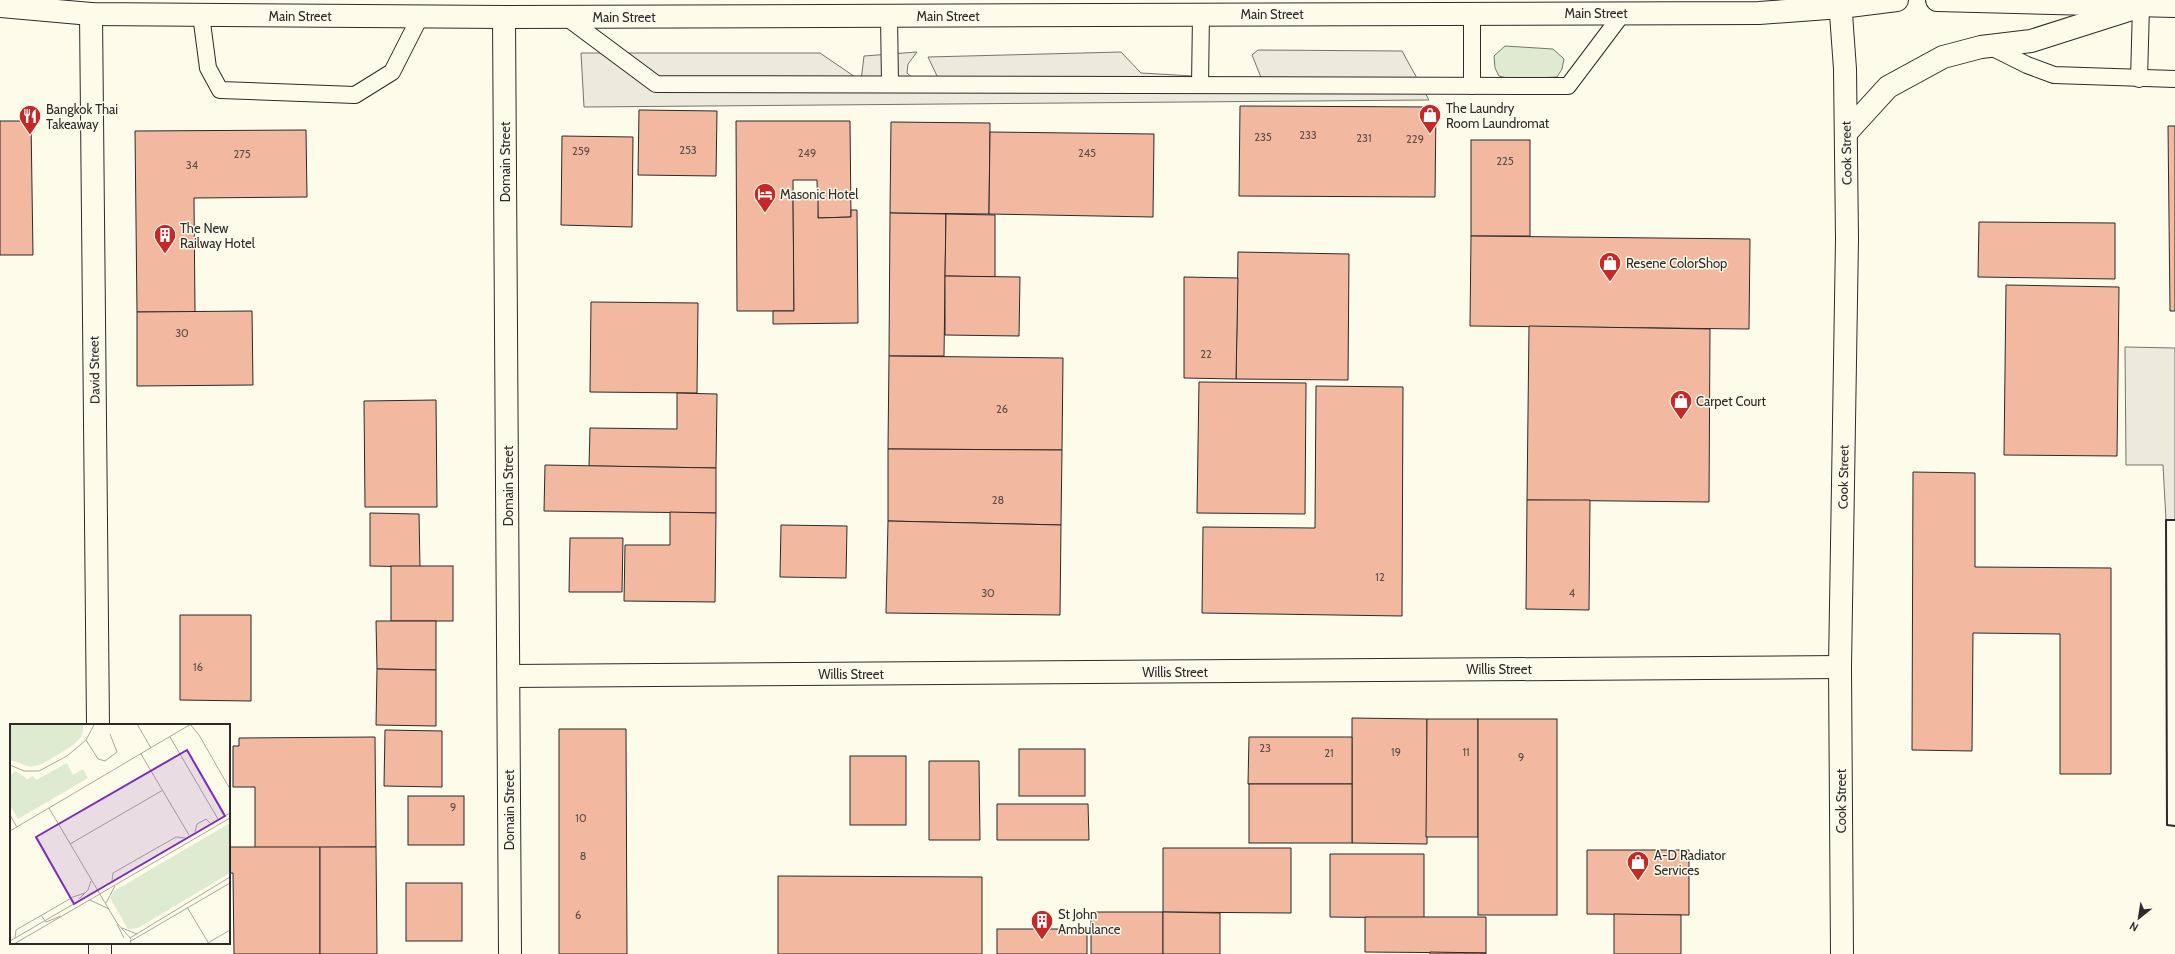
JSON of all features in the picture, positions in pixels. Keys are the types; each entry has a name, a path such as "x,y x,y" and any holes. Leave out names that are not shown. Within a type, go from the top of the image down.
{"street":[{"name":"Main Street","path":"0,6 92,14 420,17 889,16 1759,13 1840,4 1897,0"},
{"path":"1937,0 2175,6"},
{"name":"Cook Street","path":"1840,4 1845,70 1847,239 1840,667 1842,954"},
{"path":"1846,133 1888,87 1943,57 1988,46 2031,40 2140,6"},
{"name":"David Street","path":"92,14 98,724"},
{"name":"Domain Street","path":"504,17 510,954"},
{"name":"Willis Street","path":"509,676 1840,667"}],"lane":[{"path":"2139,79 2140,6"},
{"path":"566,17 656,84 1568,86 1623,13"},
{"path":"1200,85 1201,14"},
{"path":"1472,14 1472,86"},
{"path":"201,15 208,68 220,90 355,95 392,72 420,17"},
{"path":"889,16 890,84"},
{"path":"1988,46 2027,65 2054,75 2175,79"}],"green space":[{"path":"1505,46 1553,49 1564,59 1562,69 1557,77 1511,79 1499,76 1495,68 1494,56"}],"shaded area":[{"path":"1258,50 1402,51 1429,100 584,107 581,53 820,53 861,81 864,56 917,52 908,64 907,73 914,79 938,78 928,57 1121,52 1141,73 1262,80 1252,55"},
{"path":"2125,347 2175,348 2175,520 2166,520 2163,465 2126,465"}],"building":[{"path":"1240,106 1436,107 1435,197 1239,196"},
{"path":"639,110 717,111 716,176 638,175"},
{"path":"0,121 31,121 33,255 0,255"},
{"name":"Masonic Hotel","path":"736,121 850,121 851,217 818,218 817,180 793,180 794,311 737,311"},
{"path":"891,122 990,123 989,214 890,213"},
{"path":"2168,126 2175,126 2175,311 2170,311"},
{"name":"The New Railway Hotel","path":"306,130 307,197 194,198 195,312 137,312 135,131"},
{"path":"990,132 1154,134 1153,217 989,214"},
{"path":"562,136 633,137 632,227 561,225"},
{"path":"1471,140 1530,140 1530,236 1471,236"},
{"path":"793,199 818,199 818,218 851,217 851,210 857,210 858,323 773,324 773,311 794,311"},
{"path":"890,213 946,214 944,356 889,356"},
{"path":"946,214 995,215 995,277 945,276"},
{"path":"1979,222 2115,223 2115,279 1978,277"},
{"name":"Resene ColorShop","path":"1471,236 1750,239 1749,329 1470,326"},
{"path":"1238,252 1349,254 1348,380 1236,379"},
{"path":"945,276 1020,277 1019,336 945,335"},
{"path":"1184,277 1238,278 1236,379 1184,378"},
{"path":"2006,285 2119,287 2117,456 2004,455"},
{"path":"591,302 698,303 697,393 590,392"},
{"path":"252,311 253,385 137,386 137,312"},
{"path":"1529,326 1710,329 1709,502 1527,500"},
{"path":"889,356 1063,358 1062,450 888,449"},
{"path":"1199,382 1306,383 1305,514 1197,513"},
{"path":"1316,386 1403,387 1402,616 1202,613 1203,527 1315,528"},
{"path":"677,393 717,394 716,468 589,466 590,428 677,429"},
{"path":"436,400 437,507 365,507 364,401"},
{"path":"888,449 1062,450 1061,525 888,521"},
{"path":"545,465 716,468 716,513 544,511"},
{"path":"1913,472 1975,473 1975,567 2111,568 2111,774 2060,774 2060,634 1973,633 1972,751 1912,750"},
{"path":"1527,500 1590,500 1589,610 1526,609"},
{"path":"670,512 716,513 715,602 624,601 625,545 670,545"},
{"path":"370,513 419,514 420,567 370,566"},
{"path":"888,521 1061,525 1060,615 886,613"},
{"path":"781,525 847,526 846,578 780,577"},
{"path":"570,538 623,538 622,592 569,592"},
{"path":"391,566 453,566 453,621 391,621"},
{"path":"180,615 251,615 251,701 180,700"},
{"path":"376,621 436,621 436,670 377,669"},
{"path":"377,669 436,670 436,726 376,725"},
{"path":"1352,718 1427,719 1427,844 1352,843"},
{"path":"1427,719 1478,719 1478,837 1426,837"},
{"path":"1478,719 1557,719 1557,915 1478,915"},
{"path":"559,729 626,729 627,954 559,954"},
{"path":"385,730 442,731 442,787 384,786"},
{"path":"375,737 376,847 255,848 255,787 233,787 233,746 239,746 239,738"},
{"path":"1249,737 1352,737 1352,784 1248,784"},
{"path":"1019,749 1085,749 1085,796 1019,796"},
{"path":"850,756 906,756 906,825 850,825"},
{"path":"929,761 979,761 980,840 929,840"},
{"path":"1249,784 1352,784 1352,843 1249,843"},
{"path":"408,796 464,796 464,845 408,845"},
{"path":"997,804 1088,804 1089,840 997,840"},
{"path":"230,847 320,847 320,954 234,954 233,873 230,873"},
{"path":"320,847 376,847 377,954 320,954"},
{"path":"1163,848 1291,848 1291,913 1163,912"},
{"name":"A-D Radiator Services","path":"1587,850 1689,850 1689,915 1587,914"},
{"path":"1330,854 1424,854 1424,918 1330,917"},
{"path":"778,876 982,877 982,954 778,954"},
{"path":"406,883 462,883 462,941 406,941"},
{"path":"1091,912 1163,912 1163,954 1091,954"},
{"path":"1163,912 1220,913 1220,954 1163,954"},
{"path":"1614,914 1681,915 1681,954 1614,954"},
{"path":"1365,917 1486,917 1486,953 1365,952"},
{"name":"St John Ambulance","path":"997,929 1087,929 1087,954 997,954"},
{"path":"1430,952 1486,953 1486,954 1430,954"}],"wall":[{"path":"2175,520 2166,520 2167,825 2175,826"}],"place":[{"name":"The Laundry Room Laundromat","path":"1430,134"},
{"name":"Bangkok Thai Takeaway","path":"30,136"},
{"name":"Masonic Hotel","path":"765,214"},
{"name":"The New Railway Hotel","path":"165,254"},
{"name":"Resene ColorShop","path":"1610,282"},
{"name":"Carpet Court","path":"1681,420"},
{"name":"A-D Radiator Services","path":"1638,882"},
{"name":"St John Ambulance","path":"1042,940"}]}
